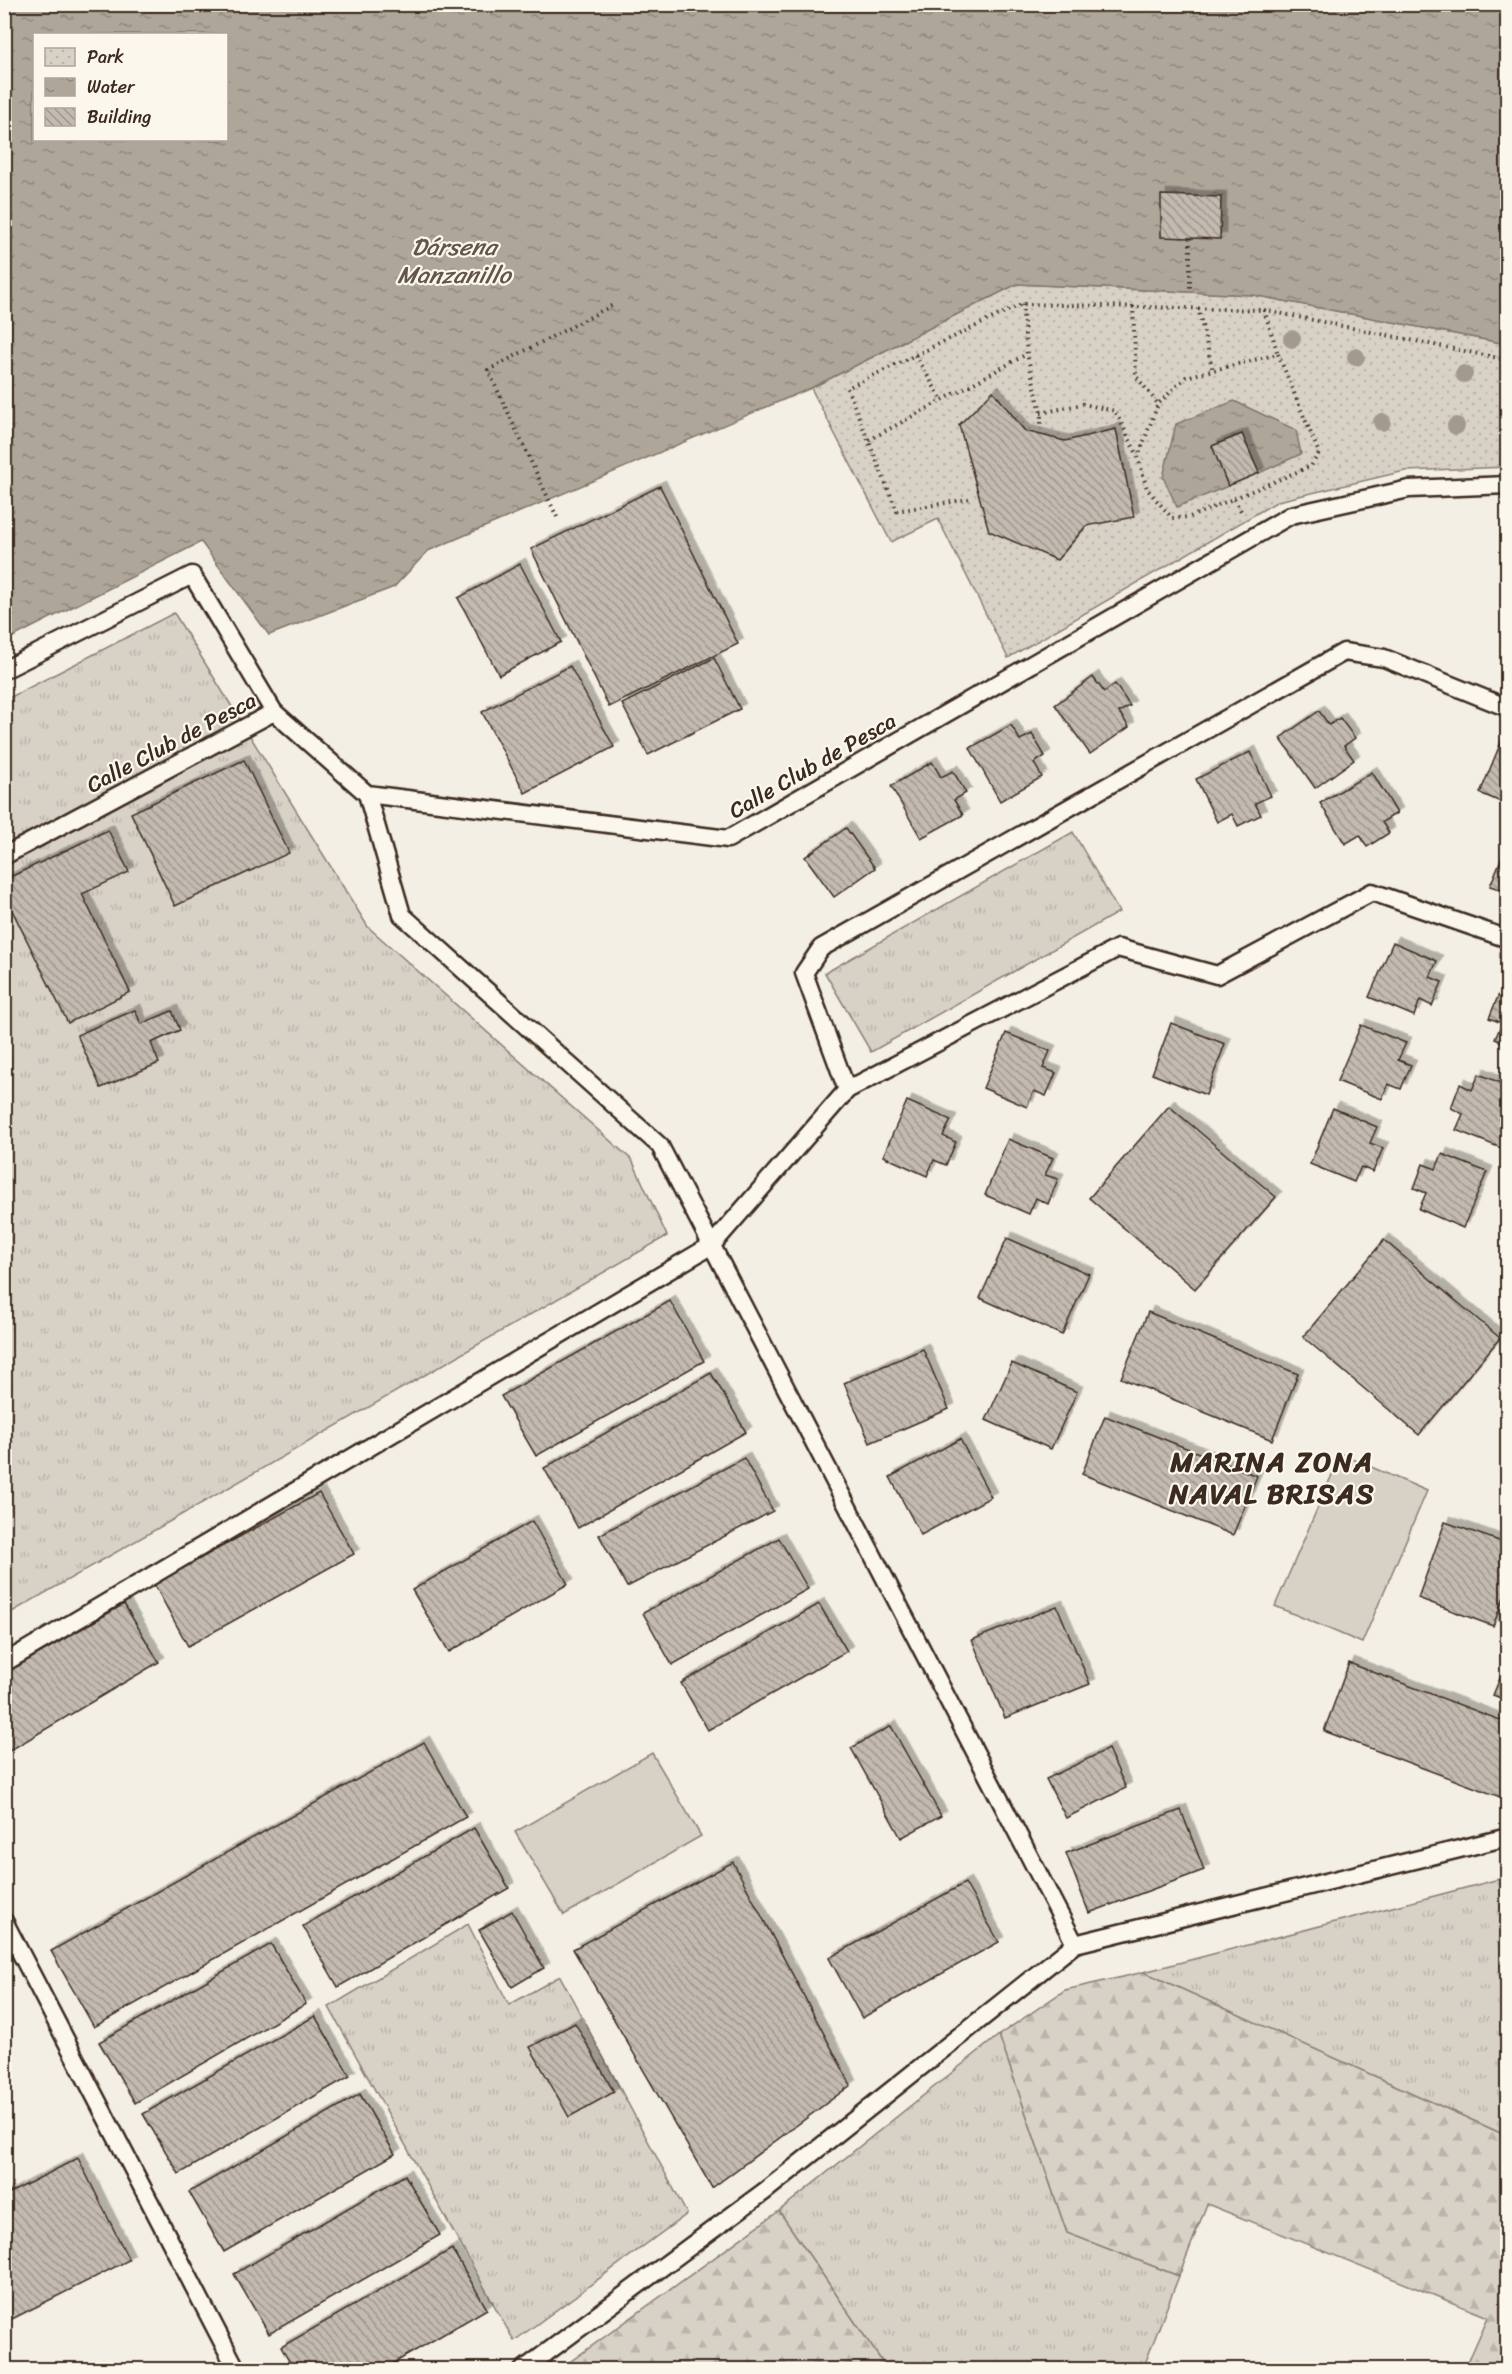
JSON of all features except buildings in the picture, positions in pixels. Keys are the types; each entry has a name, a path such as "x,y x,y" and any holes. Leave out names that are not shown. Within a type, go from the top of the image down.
{"lane":[{"name":"Calle Club de Pesca","path":"4,856 274,712 367,794 728,839 1291,515 1409,489 1508,484"},
{"path":"4,670 192,574 274,712"},
{"path":"847,1090 804,973 821,948 1344,652 1384,658 1508,708"},
{"path":"367,794 402,915 660,1146 1075,1944"},
{"path":"4,1663 712,1245 847,1090 1118,948 1217,975 1372,892 1508,939"},
{"path":"523,2370 765,2191 1075,1944 1508,1837"},
{"path":"4,1921 237,2370"}],"path":[{"path":"1190,238 1190,292"},
{"path":"557,517 488,370 615,304"},
{"path":"1022,304 1027,354 1041,413 1041,426"},
{"path":"969,499 897,511 847,388 1022,304 1264,310 1508,360"},
{"path":"1133,306 1136,376 1158,404"},
{"path":"1197,308 1213,371"},
{"path":"1041,413 1083,404 1115,411 1138,457 1147,489 1172,518 1190,517 1311,466 1319,453 1278,354 1264,310"},
{"path":"869,440 1027,354"},
{"path":"1138,457 1158,404 1186,377 1278,354"},
{"path":"915,355 942,400"}],"green space":[{"path":"1017,284 1253,295 1507,344 1507,467 1405,471 1278,501 1008,658 938,519 891,542 811,388"},
{"path":"174,613 368,927 632,1160 667,1236 5,1616 5,700"},
{"path":"1073,832 1119,912 871,1052 825,973"},
{"path":"1341,1454 1427,1491 1362,1643 1275,1606"},
{"path":"652,1753 701,1836 564,1915 515,1832"},
{"path":"1507,1877 1507,2136 1144,1972"},
{"path":"468,1924 509,2005 560,1976 687,2214 514,2341 329,2007"},
{"path":"1144,1972 1507,2136 1507,2369 1465,2369 1488,2317 1207,2204 1179,2276 1067,2233 999,2035 1065,1990"},
{"path":"999,2035 1067,2233 1179,2276 1143,2369 887,2369 779,2211"},
{"path":"779,2211 887,2369 560,2369"}],"water":[{"name":"Dársena Manzanillo","path":"5,5 1507,5 1507,344 1253,295 1017,284 811,388 428,551 394,587 269,635 201,542 5,641"},
{"path":"1234,401 1296,430 1301,454 1259,473 1242,434 1212,446 1228,486 1177,507 1163,477 1176,424"}],"district":[{"name":"MARINA ZONA NAVAL BRISAS","path":"1272,1477"}]}
